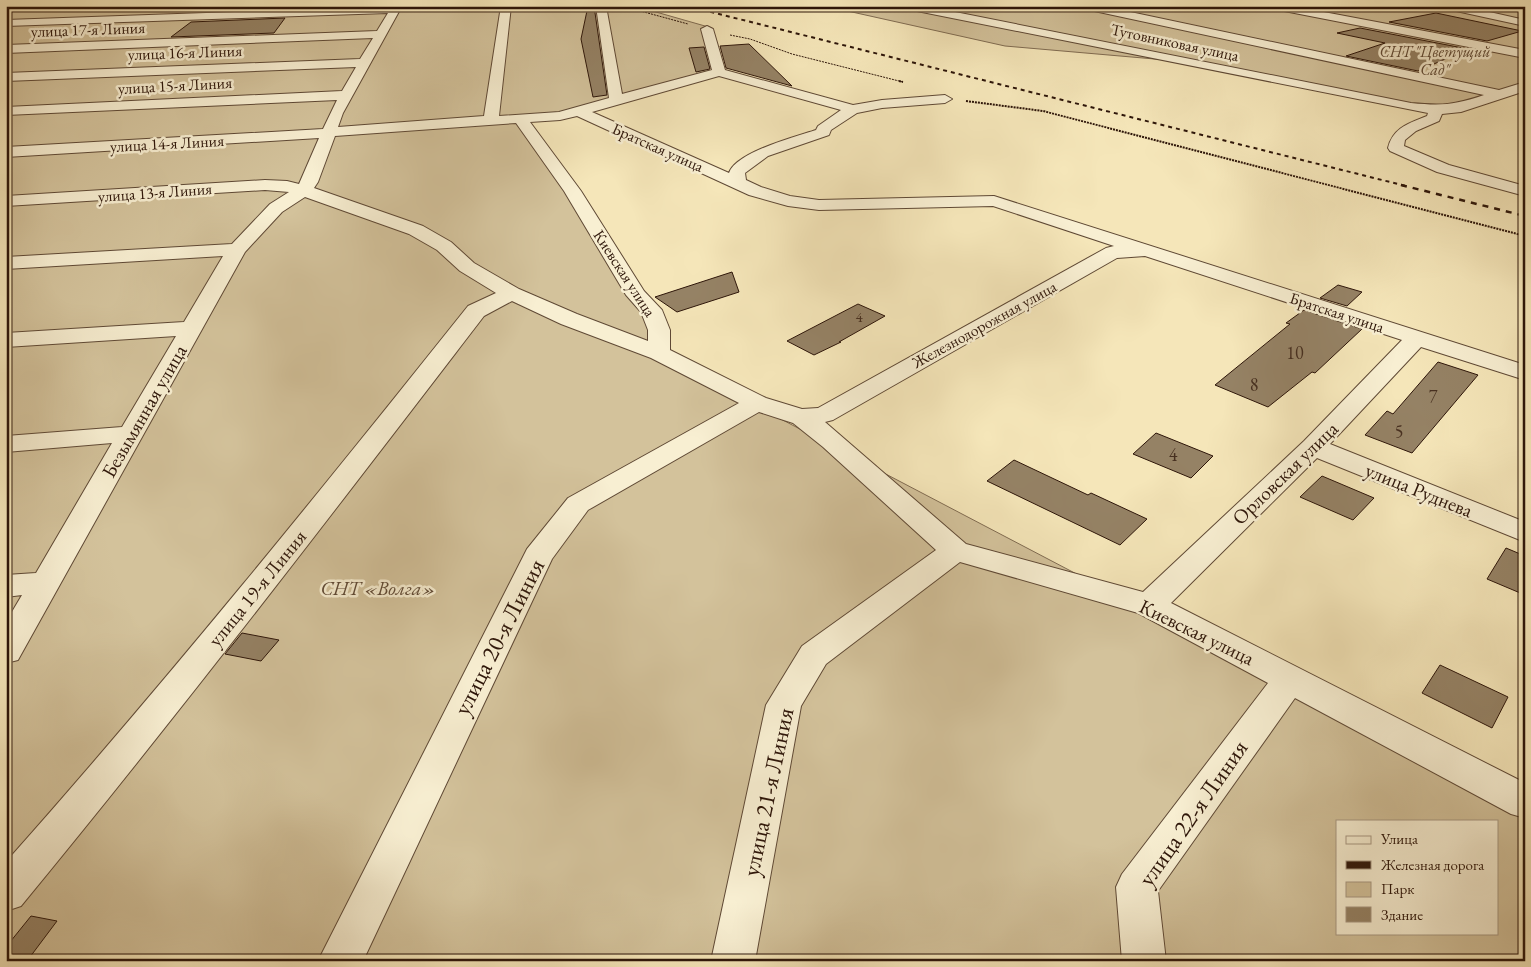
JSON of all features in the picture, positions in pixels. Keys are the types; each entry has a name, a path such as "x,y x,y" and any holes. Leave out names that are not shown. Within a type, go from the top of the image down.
{"street":[{"path":"491,120 506,6"},
{"path":"601,6 616,100"},
{"name":"Тутовниковая улица","path":"907,6 1411,107 1436,110 1456,109 1525,86"},
{"path":"1085,6 1500,94"},
{"path":"1274,6 1525,54"},
{"path":"1447,6 1525,22"},
{"path":"6,23 396,8"},
{"path":"303,190 313,176 327,133 345,95 396,8"},
{"path":"1361,10 1515,46 1505,50"},
{"path":"707,29 719,72 853,109"},
{"name":"улица 17-я Линия","path":"6,48 380,34"},
{"name":"улица 16-я Линия","path":"6,77 365,62"},
{"name":"улица 14-я Линия","path":"6,152 327,133 560,116 719,72"},
{"name":"улица 15-я Линия","path":"6,111 345,95"},
{"path":"738,183 737,171 762,153 824,132 823,129 853,109 882,104 945,100"},
{"path":"1436,110 1434,118 1411,128 1398,138 1396,148 1416,159 1444,169 1525,190"},
{"name":"Братская улица","path":"578,111 755,191 788,201 819,205 994,201 1525,373"},
{"name":"Киевская улица","path":"520,119 572,191 636,295 651,310 659,330 659,353 757,403 780,412 813,416 832,441 955,551 1149,605 1525,802"},
{"name":"улица 13-я Линия","path":"6,201 265,185 287,186 324,196 428,236 444,246 467,267 512,293 569,319 659,353"},
{"name":"Безымянная улица","path":"6,650 237,249 276,208 303,190"},
{"path":"6,263 237,249"},
{"name":"Железнодорожная улица","path":"813,416 1113,252 1149,252"},
{"name":"улица 19-я Линия","path":"6,892 83,802 338,487 476,311 512,293"},
{"path":"6,340 193,328"},
{"name":"Орловская улица","path":"1149,605 1313,447 1417,338"},
{"name":"улица 20-я Линия","path":"340,961 538,556 578,504 757,403"},
{"path":"6,444 130,434"},
{"name":"улица Руднева","path":"1313,447 1525,533"},
{"name":"улица 21-я Линия","path":"733,961 784,705 814,655 955,551"},
{"path":"6,586 46,582"},
{"name":"улица 22-я Линия","path":"1144,961 1137,886 1290,679"}],"path":[{"path":"621,6 750,40 792,54 902,82"},
{"path":"968,99 987,104 1043,111 1525,236"}],"green space":[{"name":"СНТ «Волга»","path":"6,6 635,6 712,28 725,72 523,122 672,362 1525,809 1525,961 6,961"},
{"name":"СНТ \"Цветущий Сад\"","path":"825,6 1525,6 1525,84 1440,115 1166,60 1005,46"}],"building":[{"path":"588,6 594,6 607,95 593,97 581,39"},
{"path":"1436,13 1522,31 1487,41 1389,22"},
{"path":"285,18 274,33 171,37 191,22"},
{"path":"1360,28 1468,49 1418,71 1346,56 1385,43 1337,33"},
{"path":"749,44 792,86 726,68 720,46"},
{"path":"704,47 710,69 696,72 689,48"},
{"path":"732,272 739,292 677,312 655,297"},
{"path":"1338,285 1362,292 1347,306 1320,298"},
{"path":"858,304 885,316 839,342 841,342 814,355 787,341"},
{"path":"1304,310 1362,329 1315,373 1312,372 1268,407 1215,385 1290,324 1286,323"},
{"path":"1438,362 1478,375 1412,453 1365,435 1387,411 1393,414"},
{"path":"1156,433 1213,456 1191,478 1133,454"},
{"path":"1014,460 1088,495 1091,493 1147,519 1120,545 987,481"},
{"path":"1322,476 1374,498 1353,520 1300,497"},
{"path":"1506,548 1525,556 1525,595 1487,579"},
{"path":"242,633 279,640 261,661 225,654"},
{"path":"1440,665 1508,697 1492,728 1422,693"},
{"path":"31,916 57,921 27,961 6,961 6,947"}],"railway":[{"path":"687,6 1406,186"},
{"path":"1401,185 1525,216"}]}
